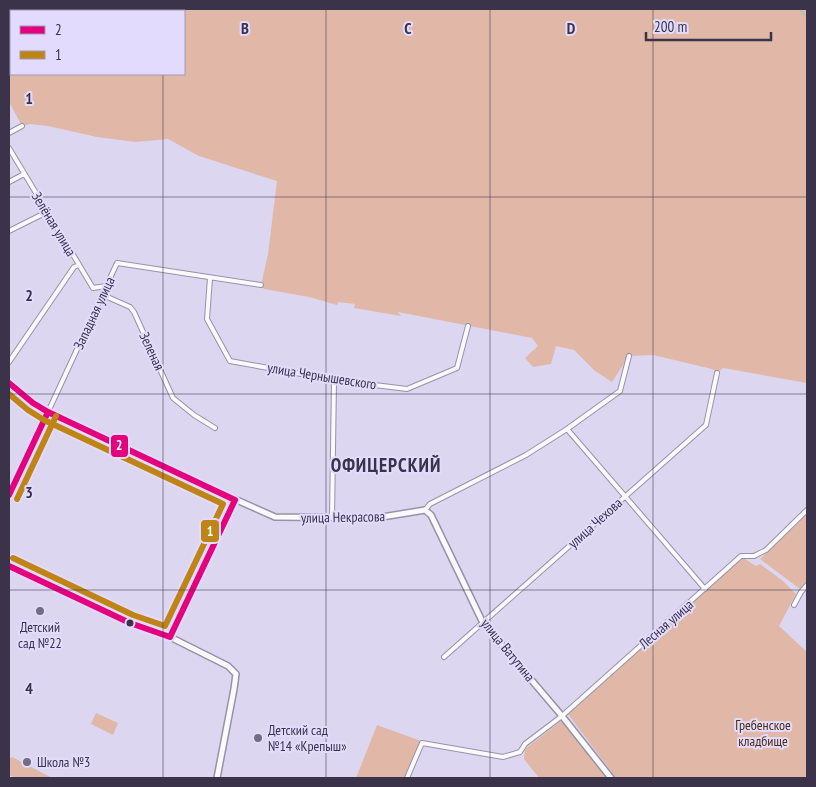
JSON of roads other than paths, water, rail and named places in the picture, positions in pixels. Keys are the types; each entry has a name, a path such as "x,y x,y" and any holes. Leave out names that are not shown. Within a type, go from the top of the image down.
{"street":[{"path":"9,132 22,126"},
{"name":"Зелёная улица","path":"9,148 93,288 106,286"},
{"path":"9,182 24,174"},
{"path":"9,231 47,212"},
{"name":"Западная улица","path":"9,495 117,263 261,285"},
{"path":"9,362 74,267 78,265"},
{"name":"улица Чернышевского","path":"210,278 207,320 230,361 334,380 407,389 457,368 468,326"},
{"name":"Зеленая","path":"102,295 130,307 173,398 194,415 215,428"},
{"name":"улица Некрасова","path":"10,385 48,412 275,517 382,517 425,510 430,504 526,455 567,430 620,391 629,356"},
{"name":"улица Чехова","path":"444,657 706,425 717,372"},
{"path":"332,518 334,380"},
{"path":"567,430 705,589"},
{"path":"170,637 235,500"},
{"name":"улица Ватутина","path":"425,510 431,516 484,623 611,778"},
{"name":"Лесная улица","path":"407,778 422,743 503,757 520,752 526,744 562,716 741,556 754,556 766,550 807,510"},
{"path":"9,566 130,623 170,637 228,666 236,674 217,778"},
{"path":"794,605 807,585"}],"waterway":[{"path":"800,9 807,18"}],"place":[{"name":"Детский сад №22","path":"40,611"},
{"name":"Детский сад №14 «Крепыш»","path":"258,738"},
{"name":"Школа №3","path":"27,762"}],"district":[{"name":"ОФИЦЕРСКИЙ","path":"386,465"}],"park label":[{"name":"Гребенское кладбище","path":"763,734"}]}
